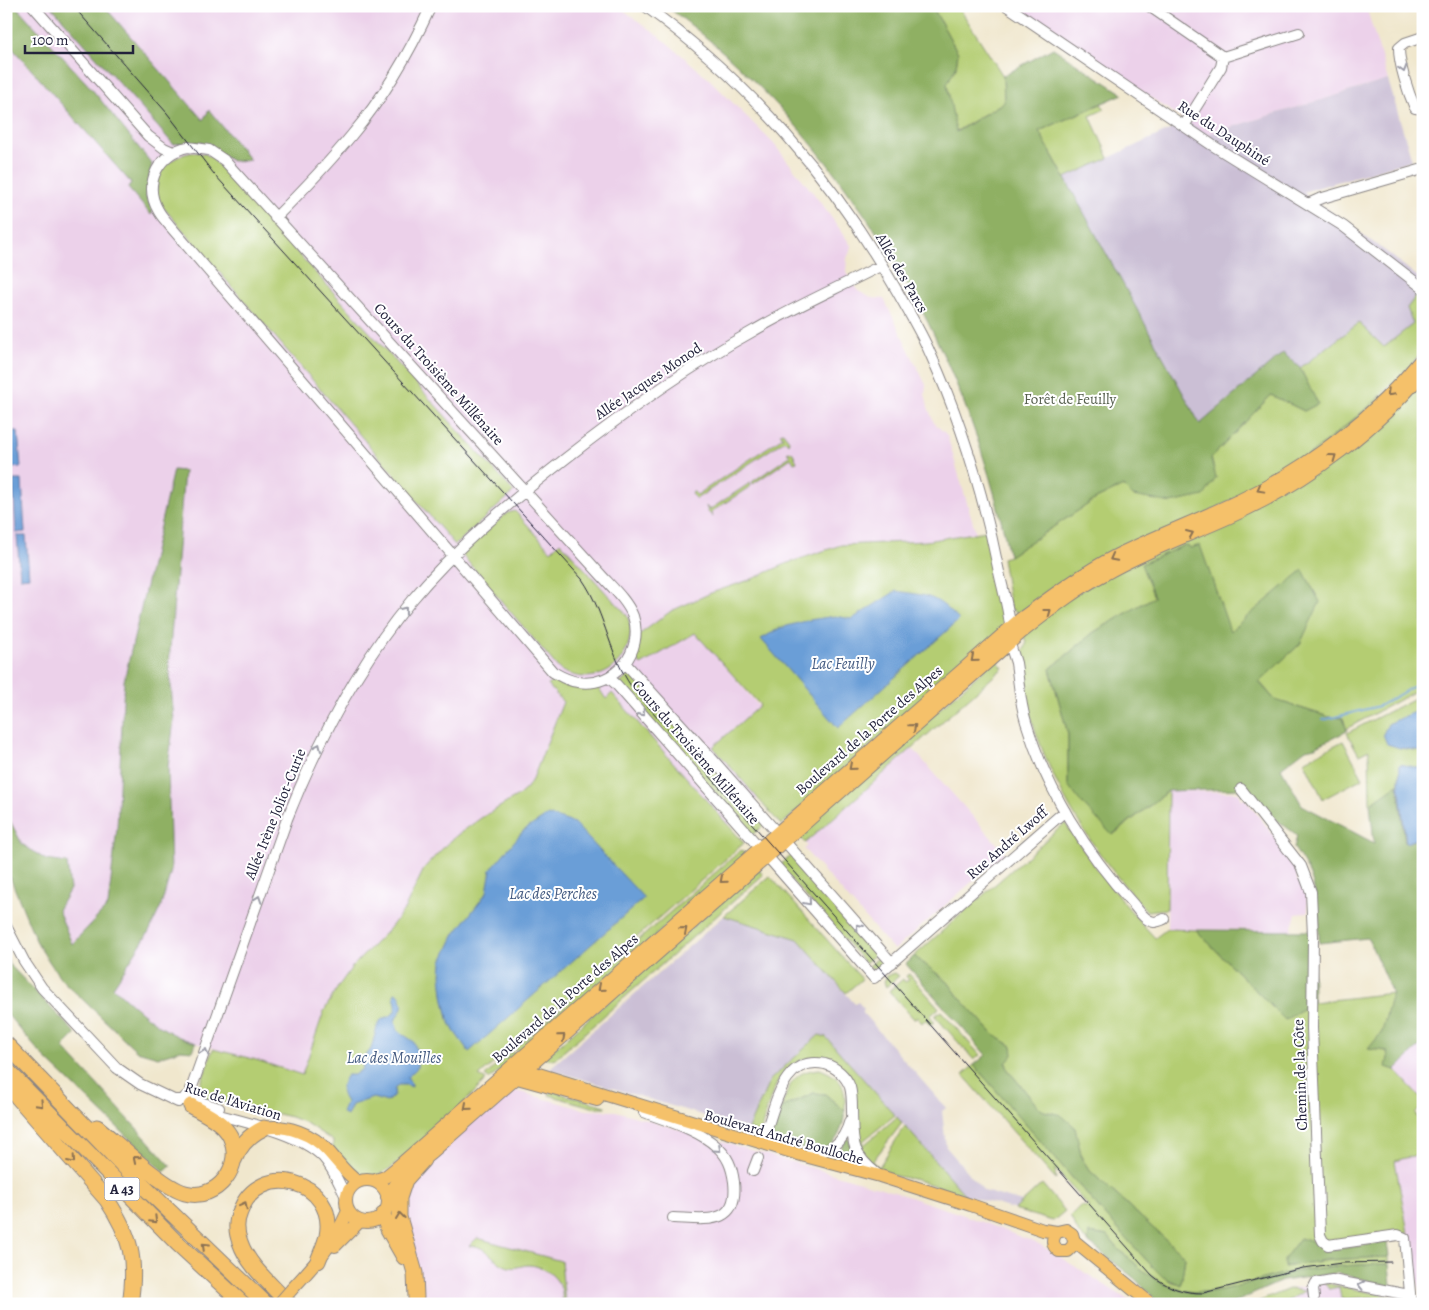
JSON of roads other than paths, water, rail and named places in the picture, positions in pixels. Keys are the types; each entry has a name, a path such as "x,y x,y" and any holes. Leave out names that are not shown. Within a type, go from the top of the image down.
{"highway":[{"name":"A 43","path":"6,1044 136,1179 266,1304"},
{"name":"A 43","path":"6,1069 178,1244 243,1304"},
{"path":"38,1078 144,1166 172,1187 182,1192 199,1194 214,1189 226,1178 238,1150 248,1138 264,1128"},
{"path":"6,1084 107,1200 119,1218 128,1240 134,1265 130,1304"},
{"path":"190,1102 227,1131 233,1145 234,1160"},
{"path":"417,1301 415,1273 399,1217 399,1198 405,1180 423,1160"},
{"path":"291,1296 250,1260 240,1242 237,1229 239,1215 245,1200 252,1192 265,1184 281,1181 299,1184 313,1192 321,1202 328,1220 327,1234 318,1261"},
{"path":"383,1215 388,1229 410,1270 417,1301"}],"main road":[{"name":"Boulevard de la Porte des Alpes","path":"373,1181 385,1177 514,1072 763,852 1011,628 1070,582 1116,556 1243,499 1287,474 1326,448 1366,416 1407,376 1423,357"},
{"name":"Boulevard de la Porte des Alpes","path":"780,836 1047,612 1104,574 1147,552 1248,509 1309,473 1333,457 1376,422 1423,373"},
{"name":"Boulevard de la Porte des Alpes","path":"387,1197 392,1187 402,1176 423,1160 514,1072"},
{"name":"Boulevard André Boulloche","path":"514,1072 803,1161 884,1183 1055,1237"},
{"name":"Boulevard André Boulloche","path":"514,1072 880,1176 1043,1230 1055,1237"},
{"path":"264,1128 285,1127"},
{"name":"Rue de l'Aviation","path":"285,1127 305,1135 327,1150 346,1173 358,1182"},
{"path":"279,1304 291,1296 338,1233 348,1211 346,1197 353,1186 358,1182 373,1181 382,1187 388,1203 383,1215 373,1221 360,1221 355,1219 348,1211"},
{"path":"318,1261 360,1221"},
{"name":"Boulevard André Boulloche","path":"1061,1230 1068,1231 1072,1234 1072,1245 1063,1252 1054,1246 1055,1237 1061,1230"},
{"name":"Boulevard André Boulloche","path":"1072,1245 1143,1304"},
{"name":"Boulevard André Boulloche","path":"1072,1245 1151,1304"}],"street":[{"path":"33,6 148,136 160,164"},
{"path":"275,218 352,135 383,92 431,6"},
{"name":"Allée des Parcs","path":"645,6 733,79 779,127 817,170 882,265 930,352 965,442 990,527 1011,628 1010,642"},
{"name":"Rue du Dauphiné","path":"1007,6 1018,9 1212,145 1343,226 1423,288"},
{"path":"1149,6 1223,58"},
{"path":"1223,58 1299,33"},
{"path":"1423,37 1405,43 1399,48 1399,57 1412,101 1415,108 1423,109"},
{"path":"1184,126 1221,67 1223,58"},
{"path":"148,136 173,152"},
{"name":"Cours du Troisième Millénaire","path":"184,148 204,148 224,160 275,218 629,607 635,626 635,640 626,664 608,678 595,682 580,683 570,681 554,672 157,209 152,188 154,175 160,164 173,152 184,148"},
{"path":"1308,204 1423,169"},
{"name":"Allée Jacques Monod","path":"453,556 525,491 602,430 669,383 730,344 775,319 882,265"},
{"name":"Allée Irène Joliot-Curie","path":"190,1102 287,819 329,723 344,696 397,619 453,556"},
{"path":"1010,642 1026,721 1039,760 1066,811"},
{"name":"Cours du Troisième Millénaire","path":"626,664 892,963"},
{"name":"Cours du Troisième Millénaire","path":"608,678 652,725 874,978"},
{"name":"Chemin de la Côte","path":"1241,789 1301,866 1311,892 1312,1028 1320,1234 1323,1242 1328,1245 1398,1235 1404,1238 1410,1299"},
{"name":"Rue André Lwoff","path":"874,978 1066,811 1096,858 1122,892 1146,918 1154,922 1164,919"},
{"name":"Rue de l'Aviation","path":"6,926 24,961 42,988 117,1068 140,1084 173,1100 232,1112 285,1127"},
{"name":"Rue de l'Aviation","path":"98,1047 146,1080 190,1102 295,1138 311,1146 323,1157 334,1173 346,1197"},
{"path":"765,1134 782,1087 789,1075 800,1065 816,1062 828,1065 839,1071 850,1086 855,1150 862,1162 880,1176"},
{"path":"805,1156 825,1152 838,1145 846,1132 852,1109"},
{"path":"644,1112 699,1134 715,1145 727,1157 733,1174 734,1202 730,1209 722,1216 710,1220 673,1218"},
{"path":"753,1171 758,1158"},
{"path":"1314,1297 1313,1289 1316,1283 1332,1280 1410,1299"}],"water":[{"path":"10,431 18,431 21,467 12,468"},
{"path":"13,480 22,480 25,532 16,533"},
{"path":"17,536 26,536 29,577 20,578"},
{"name":"Lac Feuilly","path":"896,591 917,594 938,601 959,620 838,728 761,639 780,628 809,620 835,616 852,619"},
{"path":"1423,708 1423,751 1387,744 1383,734 1388,724"},
{"path":"1400,764 1423,769 1423,836 1406,843 1399,783"},
{"name":"Lac des Perches","path":"548,815 574,823 644,898 469,1052 448,1019 443,995 442,961 455,934 487,892 491,869 523,831"},
{"name":"Lac des Mouilles","path":"395,993 399,994 402,1003 402,1008 395,1021 398,1031 413,1041 418,1053 417,1068 407,1078 412,1087 398,1085 395,1088 394,1095 387,1102 373,1098 352,1105 347,1116 342,1113 346,1102 341,1092 343,1082 347,1075 354,1075 362,1069 364,1058 371,1049 377,1027 381,1020 392,1015 395,1011"}],"waterway":[{"path":"1323,720 1379,706 1423,681"}],"tram line":[{"path":"73,6 167,113 214,174 582,579 597,607 620,667 637,694 1152,1275 1176,1289 1203,1293 1303,1268 1342,1263 1391,1262"}],"park label":[{"name":"Forêt de Feuilly","path":"1070,399"}]}
